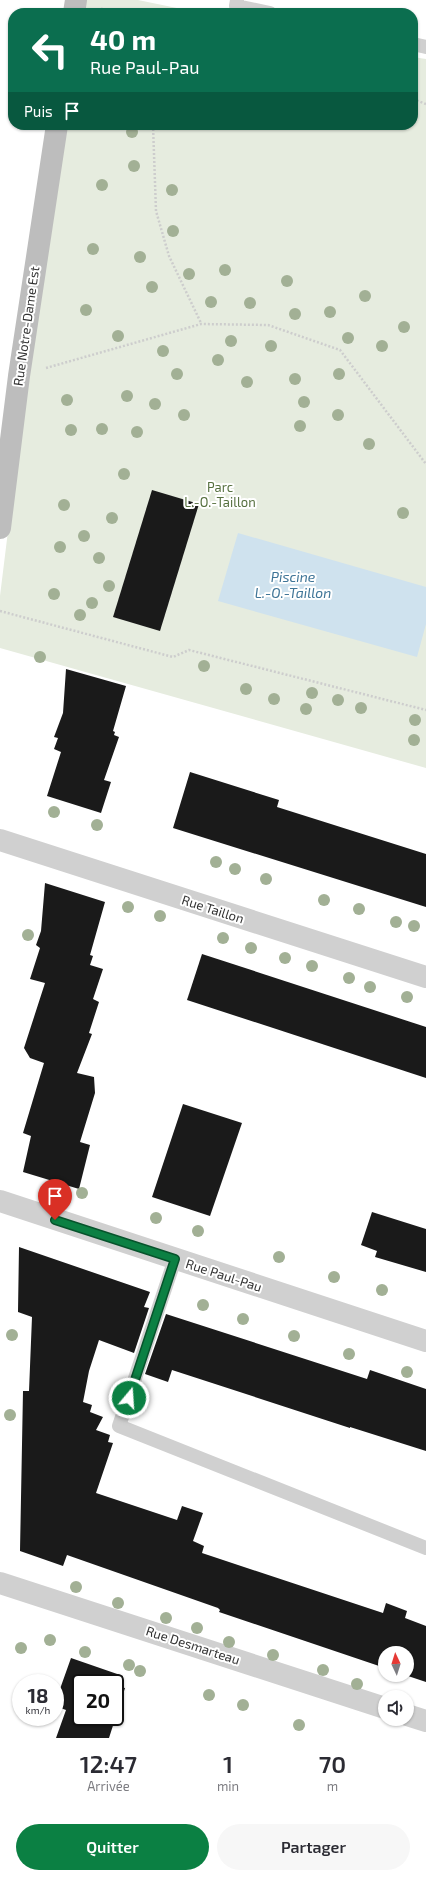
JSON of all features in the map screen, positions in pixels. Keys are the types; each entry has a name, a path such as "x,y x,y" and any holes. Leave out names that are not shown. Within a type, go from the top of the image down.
{"main road":[{"name":"Rue Notre-Dame Est","path":"0,528 18,376 56,130"}],"street":[{"name":"Rue Taillon","path":"0,840 426,977"},
{"name":"Rue Paul-Pau","path":"0,1202 426,1341"},
{"name":"Rue Desmarteau","path":"0,1583 378,1706"}],"lane":[{"path":"237,0 236,6 246,8"},
{"path":"175,1259 119,1426 426,1548"}],"path":[{"path":"153,130 156,211 169,256 202,324"},
{"path":"18,376 202,324 268,325 340,350 426,464"},
{"path":"0,611 174,657 189,650 426,710"}],"green space":[{"path":"84,0 138,0 177,8 83,8"},
{"name":"Parc L.-O.-Taillon","path":"418,58 426,59 426,768 0,648 0,596 27,377 64,130 418,130"}],"water":[{"name":"Piscine L.-O.-Taillon","path":"238,533 426,587 426,624 417,657 218,601"}],"building":[{"path":"152,490 199,504 160,631 113,617"},
{"path":"66,669 126,686 113,731 115,732 114,735 119,737 104,780 111,782 101,813 47,796 61,752 54,749 58,738 54,737 63,713"},
{"path":"190,772 279,800 277,807 426,854 426,907 173,828"},
{"path":"45,883 105,902 90,955 93,956 90,965 103,969 93,999 99,1002 89,1033 92,1034 77,1073 94,1077 95,1093 80,1142 90,1145 79,1189 23,1172 31,1136 23,1133 44,1063 30,1058 24,1048 45,983 30,979 40,948 36,945 41,931"},
{"path":"202,954 426,1027 426,1078 187,1000"},
{"path":"183,1104 242,1123 210,1216 152,1197"},
{"path":"372,1212 426,1229 426,1272 375,1257 377,1251 361,1245"},
{"path":"19,1247 150,1292 144,1307 149,1308 134,1353 99,1340 89,1371 83,1402 92,1405 90,1412 103,1417 96,1430 110,1435 108,1442 113,1443 96,1493 177,1520 182,1506 203,1513 193,1541 204,1546 202,1553 383,1613 386,1603 407,1611 405,1618 426,1626 426,1682 414,1678 414,1646 378,1646 378,1666 219,1612 220,1610 218,1608 67,1555 63,1566 20,1551 23,1391 29,1391 32,1317 18,1312"},
{"path":"166,1314 367,1379 370,1370 426,1389 426,1451 172,1370 168,1382 145,1374"},
{"path":"71,1658 117,1674 72,1674 72,1726 113,1726 109,1738 56,1738 60,1726 64,1726 64,1716 66,1710 64,1709 64,1678"}],"route":[{"path":"55,1220 175,1259 129,1398"}]}
